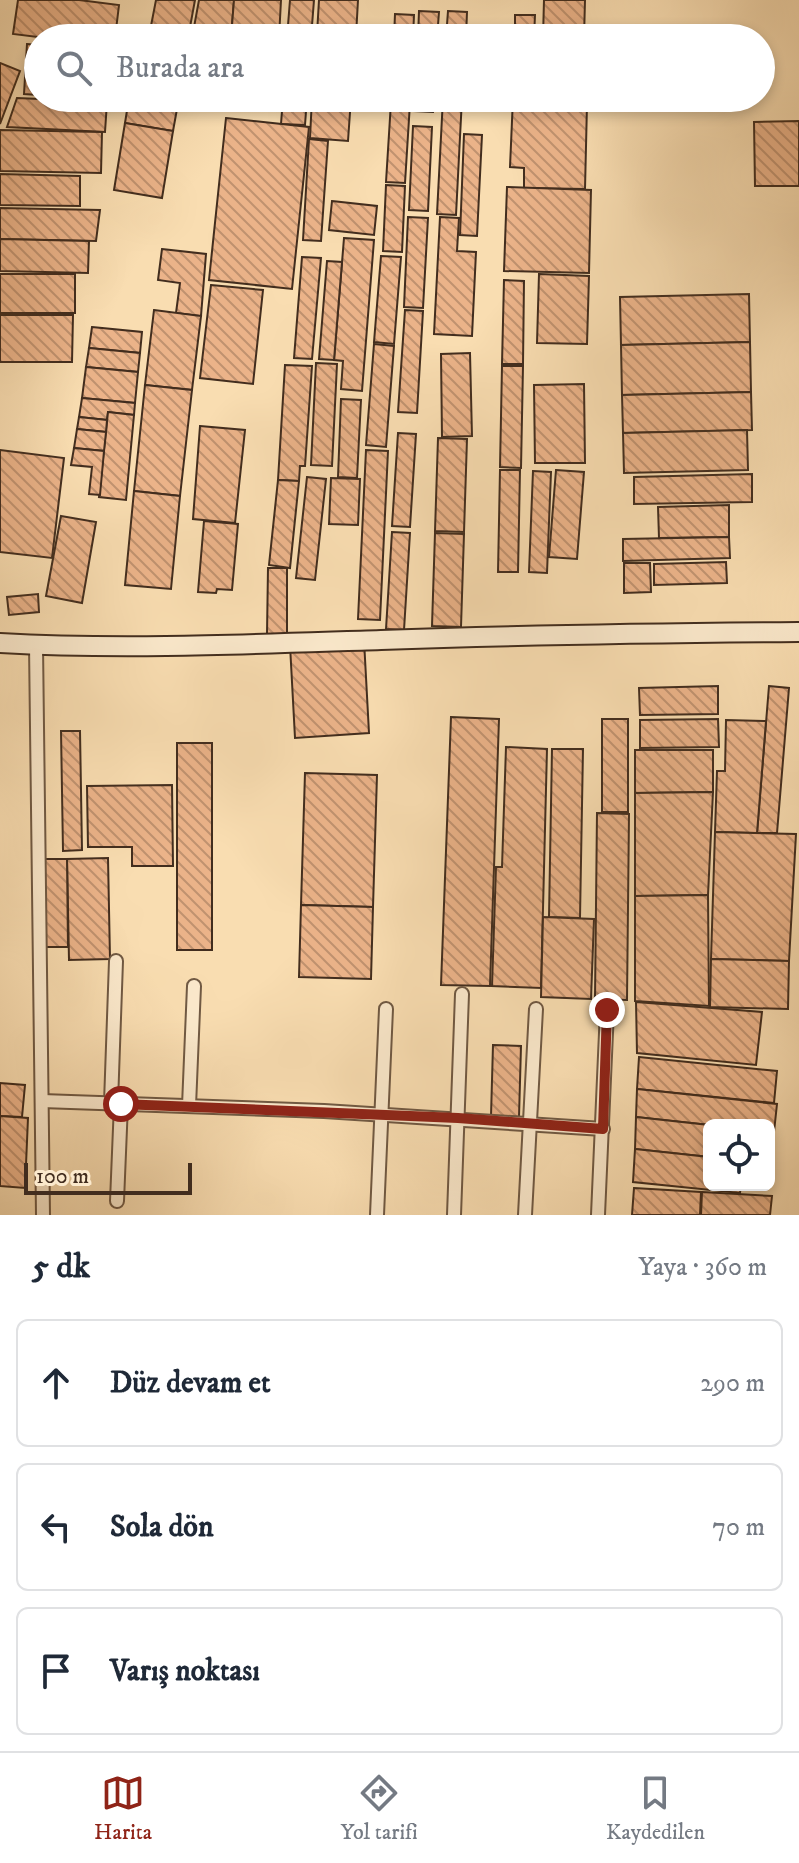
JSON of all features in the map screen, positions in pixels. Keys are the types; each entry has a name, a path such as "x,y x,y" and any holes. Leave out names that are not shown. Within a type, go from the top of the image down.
{"street":[{"path":"0,643 241,644 799,632"},
{"path":"36,645 43,1215"},
{"path":"116,961 117,1201"},
{"path":"189,1106 194,986"},
{"path":"454,1215 462,994"},
{"path":"377,1215 386,1009"},
{"path":"525,1215 536,1009"},
{"path":"598,1215 607,1010"},
{"path":"42,1101 382,1114 603,1129"}],"building":[{"path":"18,0 79,0 119,5 117,24 24,24 24,35 13,34"},
{"path":"156,0 195,0 191,24 151,24"},
{"path":"199,0 234,0 232,24 195,24"},
{"path":"234,0 281,0 280,24 232,24"},
{"path":"290,0 314,0 312,24 288,24"},
{"path":"319,0 358,0 357,24 318,24"},
{"path":"544,0 585,0 584,24 543,24"},
{"path":"419,11 439,12 438,24 419,24"},
{"path":"448,11 467,12 467,24 447,24"},
{"path":"395,14 414,15 414,24 395,24"},
{"path":"515,15 535,15 535,24 515,24"},
{"path":"0,63 20,71 0,124"},
{"path":"17,98 24,98 24,112 106,112 105,132 7,127"},
{"path":"127,112 176,112 173,131 125,123"},
{"path":"282,112 306,112 305,125 281,124"},
{"path":"311,112 350,112 348,141 310,138"},
{"path":"390,112 409,112 405,183 386,182"},
{"path":"442,112 461,112 456,215 437,214"},
{"path":"512,112 587,112 585,189 524,188 524,168 510,167"},
{"path":"226,118 309,127 292,289 209,280"},
{"path":"799,121 799,186 755,186 754,122"},
{"path":"125,123 173,131 162,198 114,190"},
{"path":"413,126 432,127 428,211 409,210"},
{"path":"0,130 102,132 101,173 0,171"},
{"path":"464,134 482,135 477,236 460,235"},
{"path":"309,139 328,141 321,241 303,240"},
{"path":"0,174 80,176 80,206 0,205"},
{"path":"386,185 405,186 402,252 383,251"},
{"path":"507,187 591,190 589,273 504,271"},
{"path":"332,201 377,206 374,235 329,230"},
{"path":"0,208 100,210 96,241 0,239"},
{"path":"408,217 428,218 423,308 404,307"},
{"path":"440,217 459,218 457,251 476,252 472,336 434,334"},
{"path":"344,238 374,240 362,391 341,389 343,361 334,360"},
{"path":"0,239 89,241 88,273 0,271"},
{"path":"162,249 206,254 201,316 176,313 180,283 158,280"},
{"path":"381,256 401,257 394,344 374,342"},
{"path":"302,257 321,258 312,359 294,358"},
{"path":"327,261 342,262 334,360 319,359"},
{"path":"0,274 75,274 75,313 0,313"},
{"path":"539,274 589,276 587,344 537,343"},
{"path":"504,280 524,281 523,364 502,364"},
{"path":"211,285 263,290 253,384 200,378"},
{"path":"749,294 750,342 621,345 620,297"},
{"path":"154,310 201,316 192,390 145,385"},
{"path":"405,310 423,311 417,413 398,412"},
{"path":"0,315 73,315 72,362 0,362"},
{"path":"92,327 142,332 140,353 89,348"},
{"path":"750,342 751,392 622,395 621,345"},
{"path":"374,344 394,346 386,447 366,445"},
{"path":"89,348 140,353 138,372 86,367"},
{"path":"470,353 472,436 442,437 441,354"},
{"path":"316,363 337,364 332,466 311,465"},
{"path":"285,365 312,366 305,466 300,466 299,481 278,480"},
{"path":"502,366 523,366 521,468 500,467"},
{"path":"86,367 138,372 135,403 82,398"},
{"path":"584,384 585,463 535,463 534,385"},
{"path":"145,385 192,390 180,496 134,491"},
{"path":"751,392 752,430 623,433 622,395"},
{"path":"82,398 135,403 134,415 108,412 107,420 79,417"},
{"path":"341,399 361,400 357,478 338,477"},
{"path":"108,412 134,415 126,500 99,497"},
{"path":"79,417 107,420 106,432 77,429"},
{"path":"200,426 245,430 235,523 193,519"},
{"path":"77,429 106,432 104,451 74,448"},
{"path":"747,430 748,470 624,473 623,433"},
{"path":"398,433 416,434 410,527 392,526"},
{"path":"438,438 467,439 464,532 435,531"},
{"path":"74,448 104,451 100,495 89,494 92,467 71,465"},
{"path":"0,450 64,458 52,558 0,552"},
{"path":"366,450 388,451 380,620 358,619"},
{"path":"500,470 520,470 518,572 498,572"},
{"path":"556,470 584,472 577,559 549,557"},
{"path":"533,471 551,472 547,573 529,572"},
{"path":"752,474 752,502 634,504 634,477"},
{"path":"307,477 326,479 315,580 296,578"},
{"path":"331,478 360,479 358,525 329,524"},
{"path":"278,480 299,481 290,568 269,565"},
{"path":"134,491 180,496 171,589 125,585"},
{"path":"729,505 729,537 659,538 658,507"},
{"path":"61,516 96,522 82,603 46,596"},
{"path":"204,521 238,524 232,590 198,592"},
{"path":"392,532 410,533 404,630 386,629"},
{"path":"435,533 464,534 461,627 432,626"},
{"path":"729,537 730,558 623,561 623,539"},
{"path":"726,562 727,583 654,585 654,564"},
{"path":"624,563 650,563 651,592 624,593"},
{"path":"268,568 287,568 287,634 267,634"},
{"path":"38,594 39,612 9,615 7,597"},
{"path":"364,640 369,733 295,738 290,645"},
{"path":"718,686 718,714 640,715 639,688"},
{"path":"769,686 789,688 777,833 757,833"},
{"path":"451,717 499,719 490,986 441,985"},
{"path":"602,719 628,719 628,812 602,812"},
{"path":"718,719 719,747 640,748 640,720"},
{"path":"726,720 766,721 757,833 715,832 717,771 725,771"},
{"path":"61,731 80,731 82,850 63,851"},
{"path":"177,743 212,743 212,950 177,950"},
{"path":"506,747 547,749 541,988 492,986 496,867 502,867"},
{"path":"552,749 583,749 580,918 549,917"},
{"path":"635,750 713,750 713,792 635,793"},
{"path":"305,773 377,775 373,907 301,905"},
{"path":"172,785 173,866 132,866 132,847 88,847 87,786"},
{"path":"713,792 708,895 635,896 635,793"},
{"path":"597,813 629,814 627,1000 595,999"},
{"path":"715,832 796,834 789,961 711,959"},
{"path":"108,858 110,959 69,960 67,859"},
{"path":"44,859 67,859 68,947 46,947"},
{"path":"708,895 709,1006 635,1001 635,896"},
{"path":"301,905 373,907 371,979 299,977"},
{"path":"543,917 594,919 591,999 541,997"},
{"path":"711,959 789,961 788,1009 710,1007"},
{"path":"636,1002 762,1012 756,1065 637,1053"},
{"path":"493,1045 521,1046 519,1117 491,1116"},
{"path":"639,1057 777,1071 774,1103 637,1089"},
{"path":"0,1083 25,1085 22,1117 0,1116"},
{"path":"637,1089 777,1104 775,1123 775,1119 703,1119 703,1124 636,1117"},
{"path":"0,1116 28,1118 25,1188 0,1186"},
{"path":"636,1117 703,1124 703,1156 635,1149"},
{"path":"635,1149 703,1156 703,1189 633,1182"},
{"path":"634,1188 701,1192 700,1215 632,1215"},
{"path":"702,1192 772,1196 770,1215 701,1215"}],"route":[{"path":"121,1104 324,1111 603,1129 607,1010"}]}
